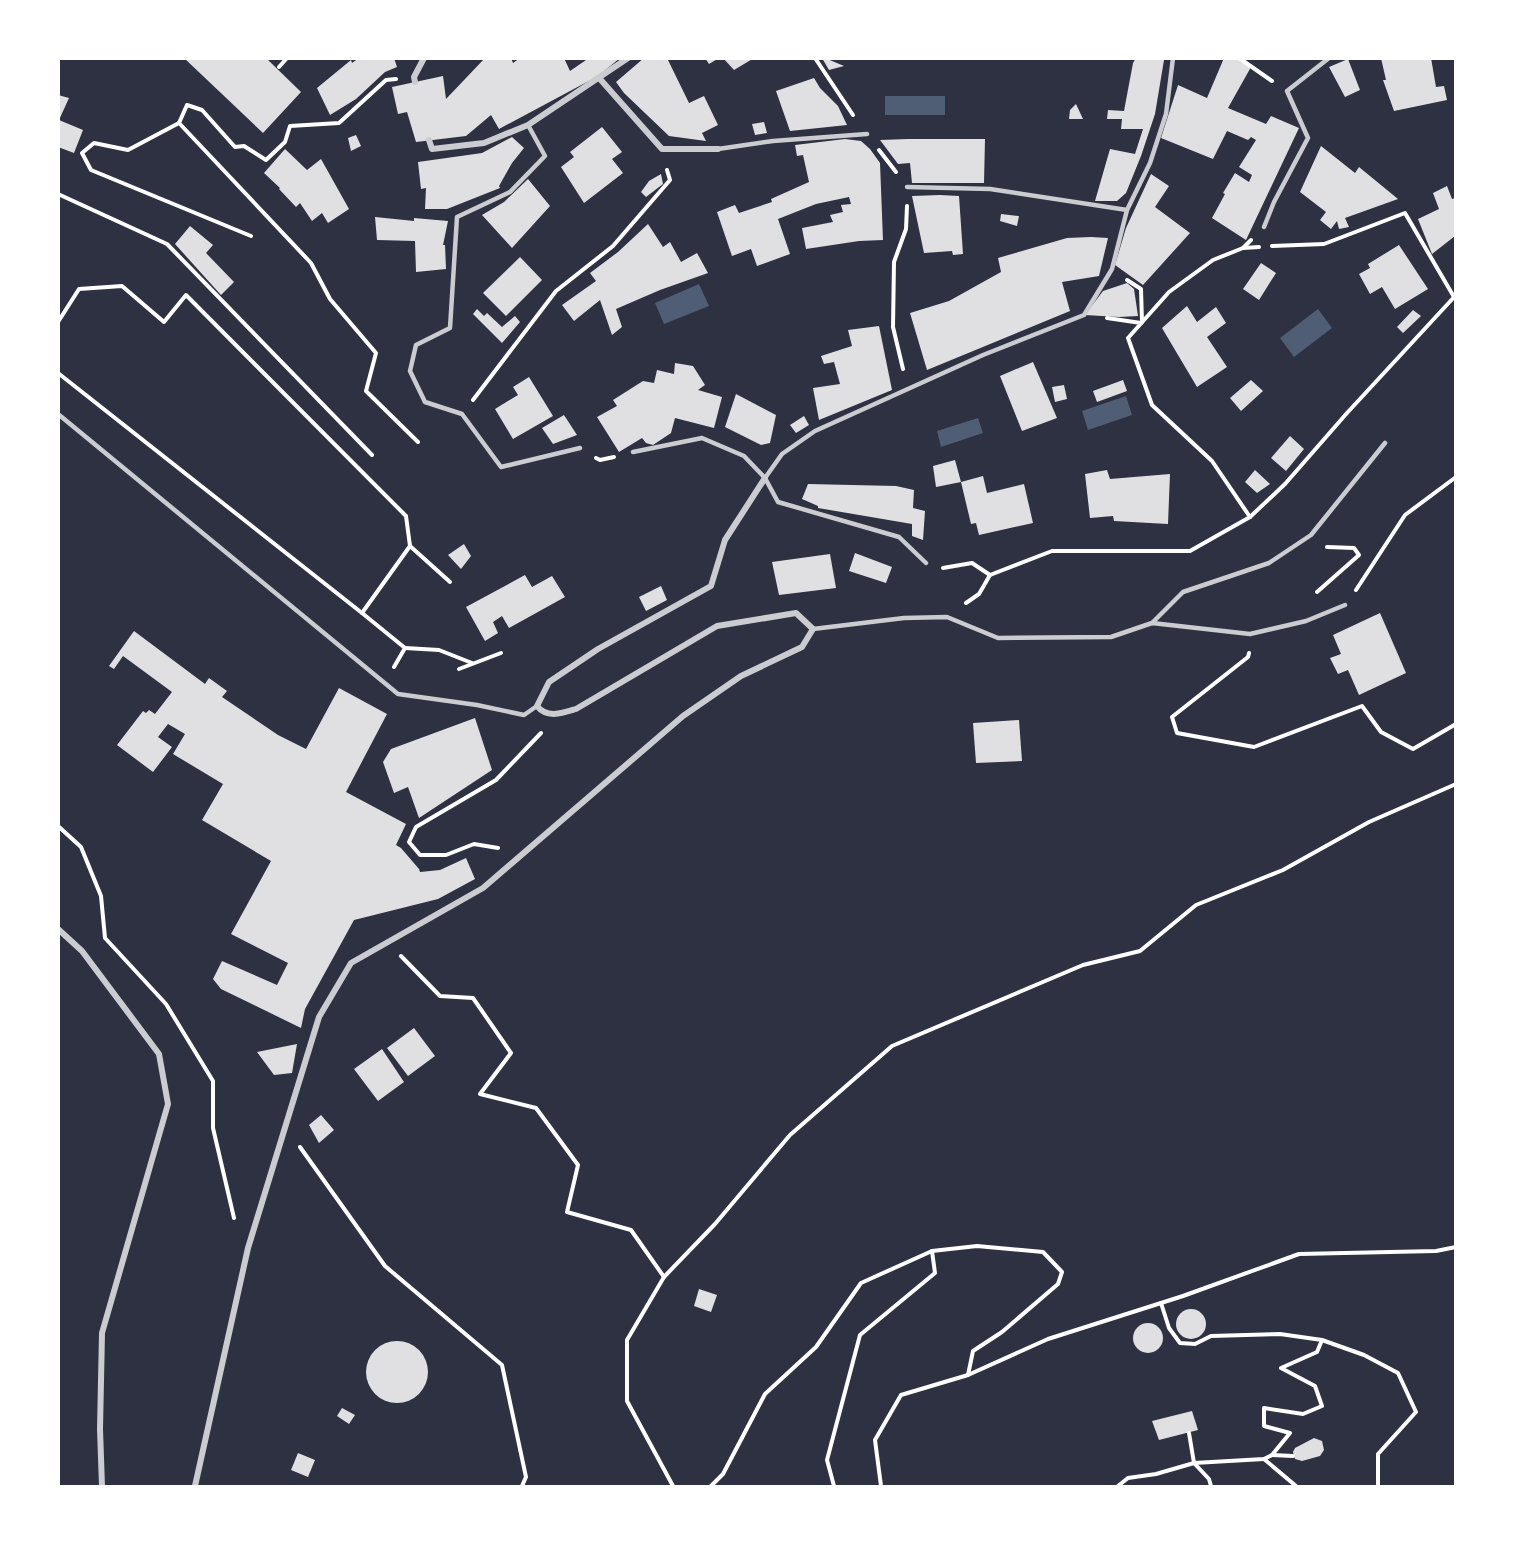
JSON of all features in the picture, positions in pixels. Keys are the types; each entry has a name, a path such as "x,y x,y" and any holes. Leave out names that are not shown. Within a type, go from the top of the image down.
{"street":[{"path":"415,80 424,58"},
{"path":"429,140 432,149 484,143 528,126 628,58"},
{"path":"600,79 662,148 718,148"},
{"path":"195,1486 248,1248 319,1017 351,963 483,888 683,716 741,676 802,647 813,629 796,613 717,626 576,709 554,715 537,706 549,682 598,649 711,586 725,540 765,478"},
{"path":"58,929 82,951 159,1054 168,1104 102,1333 100,1430 102,1486"}],"lane":[{"path":"765,478 782,454 815,432 907,388 1084,315 1112,269 1127,210 1150,164 1166,114 1173,58"},
{"path":"1264,227 1274,202 1308,138 1287,91 1329,58"},
{"path":"528,126 545,156 510,192 457,217 450,328 416,345 410,371 425,402 462,414 501,467 580,448"},
{"path":"718,148 773,141 867,134"},
{"path":"907,187 990,189 1127,210"},
{"path":"58,414 398,694 477,705 524,715 537,706"},
{"path":"633,452 702,438 744,456 765,478 778,501 899,537 926,563"},
{"path":"1152,623 1183,592 1269,563 1311,534 1385,442"},
{"path":"813,629 904,618 947,617 998,638 1111,637 1152,623 1250,634 1306,621 1345,605"}],"path":[{"path":"279,67 287,58"},
{"path":"814,58 907,187 906,229 894,262 893,327 907,388"},
{"path":"1239,58 1287,91"},
{"path":"251,236 91,170 82,153 94,143 128,150 179,123 187,105 202,110 235,147 244,146 266,160 285,142 290,126 339,123 386,80 415,80"},
{"path":"179,123 311,263 330,299 375,353 366,391 418,442"},
{"path":"462,414 556,291 613,246 670,180"},
{"path":"58,194 167,244 372,455"},
{"path":"947,617 979,594 990,575 1052,551 1190,551 1250,517 1285,484 1455,296 1405,213 1324,244 1243,248 1213,260 1169,292 1128,338 1152,405 1212,461 1250,517"},
{"path":"1243,248 1264,227"},
{"path":"1112,269 1141,290 1142,323"},
{"path":"58,322 79,289 122,286 164,322 186,296 406,516 410,546 450,582"},
{"path":"1084,315 1142,323"},
{"path":"58,373 405,648 440,650 472,663"},
{"path":"580,448 600,460 633,452"},
{"path":"1345,605 1405,515 1455,477"},
{"path":"1306,621 1305,603 1359,555 1354,548 1320,547 1311,534"},
{"path":"362,613 410,546"},
{"path":"926,563 940,569 972,563 990,575"},
{"path":"1250,634 1248,657 1172,717 1177,734 1254,747 1362,706 1381,732 1413,749 1455,724"},
{"path":"383,682 405,648"},
{"path":"459,669 501,653"},
{"path":"515,860 498,848 474,843 446,855 420,855 409,842 416,827 496,780 538,737 554,715"},
{"path":"673,1486 627,1401 627,1340 664,1277 715,1224 790,1135 892,1046 1083,965 1140,951 1196,905 1283,870 1369,822 1455,784"},
{"path":"394,949 440,996 473,998 512,1053 480,1094 536,1108 571,1155 578,1165 567,1212 631,1230 664,1277"},
{"path":"285,1127 385,1266 502,1365 526,1477 522,1486"},
{"path":"711,1486 723,1474 765,1394 816,1347 861,1283 932,1251 977,1246 1043,1252 1062,1272 1058,1284 1002,1332 973,1352 968,1375"},
{"path":"881,1486 875,1440 901,1395 968,1375 1048,1339 1161,1303 1299,1254 1436,1251 1455,1247"},
{"path":"834,1486 827,1460 860,1335 935,1273 932,1251"},
{"path":"1161,1303 1169,1328 1180,1342 1196,1344 1211,1336 1280,1334 1322,1340 1364,1354 1398,1373 1416,1412 1378,1454 1378,1486"},
{"path":"1118,1486 1128,1478 1156,1474 1194,1463 1264,1460 1272,1455 1290,1433 1264,1426 1264,1408 1303,1414 1322,1406 1315,1386 1281,1368 1317,1352 1322,1340"},
{"path":"1189,1433 1194,1463 1209,1479 1211,1486"},
{"path":"1272,1455 1293,1456"},
{"path":"1264,1460 1296,1486"}],"water":[{"path":"885,96 945,96 945,115 885,115"},
{"path":"699,284 709,306 664,324 655,303"},
{"path":"1318,309 1332,328 1294,357 1280,338"},
{"path":"1126,396 1132,415 1088,430 1082,411"},
{"path":"978,418 983,433 941,447 937,431"}],"building":[{"path":"184,58 266,58 301,92 263,133"},
{"path":"359,58 394,58 397,67 385,72 356,99 330,115 317,88 351,60 352,63"},
{"path":"485,58 511,58 513,63 520,58 564,58 570,71 589,58 620,58 598,76 499,129 491,115 466,136 416,142 407,112 398,114 392,87 443,76 446,99"},
{"path":"644,58 667,58 689,103 704,96 718,125 702,133 706,141 669,136 624,93 616,82"},
{"path":"705,58 719,58 709,64"},
{"path":"723,58 754,58 734,70"},
{"path":"822,58 825,58 844,66 829,70"},
{"path":"1136,58 1164,60 1155,114 1126,193 1117,201 1095,201 1110,149 1135,154 1143,129 1121,129 1122,119 1107,119 1108,110 1124,111 1133,63"},
{"path":"1224,58 1236,58 1251,67 1228,108 1266,124 1271,116 1299,128 1246,240 1212,218 1235,173 1249,182 1252,175 1239,167 1256,140 1251,137 1248,140 1227,131 1213,159 1161,138 1178,85 1207,98"},
{"path":"1381,58 1431,58 1436,87 1444,86 1447,100 1394,111 1383,80 1386,80"},
{"path":"1348,59 1360,90 1345,97 1329,67"},
{"path":"814,78 820,88 838,106 847,125 790,131 776,91"},
{"path":"58,95 69,98 59,120 83,130 74,153 58,147"},
{"path":"1076,104 1083,119 1069,119 1070,110"},
{"path":"764,122 767,133 755,135 752,124"},
{"path":"602,127 622,152 612,159 623,173 584,203 561,167 574,157 570,152"},
{"path":"356,135 361,146 351,151 348,138"},
{"path":"512,137 524,148 512,163 500,188 447,209 425,209 426,188 421,189 418,162 482,153"},
{"path":"845,139 861,141 880,163 883,240 806,249 802,228 833,222 830,215 843,212 841,205 851,204 849,197 816,204 778,219 790,254 757,266 751,249 732,256 717,212 735,205 739,213 772,202 771,199 809,182 803,155 797,156 795,145"},
{"path":"985,139 984,183 912,183 910,163 898,164 880,140"},
{"path":"1321,146 1355,173 1359,167 1398,199 1345,218 1349,227 1339,229 1337,221 1331,229 1320,220 1326,212 1300,192"},
{"path":"285,149 307,170 321,159 349,209 328,223 322,213 312,221 300,203 296,207 264,173"},
{"path":"661,174 663,184 646,197 641,192 649,181"},
{"path":"1151,174 1169,186 1155,207 1190,233 1143,285 1115,265 1126,228"},
{"path":"528,179 550,206 512,248 482,215 504,202"},
{"path":"1447,186 1452,199 1455,198 1455,236 1432,254 1418,219 1439,209 1433,193"},
{"path":"912,196 959,196 963,254 953,255 952,251 924,253"},
{"path":"1001,214 1019,216 1017,226 1000,221"},
{"path":"375,217 414,221 414,218 448,221 443,245 445,245 446,269 416,272 415,241 377,240"},
{"path":"648,224 663,247 670,242 681,262 697,253 708,273 616,309 622,327 612,335 600,300 574,321 562,305 596,281 590,273 618,252"},
{"path":"190,226 213,245 206,253 234,282 221,295 175,244"},
{"path":"1067,238 1108,238 1099,276 1062,282 1070,311 927,370 910,313 949,301 1001,272 998,258"},
{"path":"1399,245 1428,289 1395,309 1382,287 1370,294 1359,274 1370,268 1368,264"},
{"path":"520,257 542,280 506,316 483,293"},
{"path":"1261,263 1276,273 1259,300 1243,289"},
{"path":"1127,283 1134,289 1138,316 1085,315 1103,291"},
{"path":"1187,306 1197,322 1216,307 1226,323 1207,337 1227,367 1197,387 1162,328"},
{"path":"477,309 484,316 487,313 502,327 515,316 520,322 502,343 473,314"},
{"path":"1413,310 1421,316 1403,333 1397,327"},
{"path":"879,326 892,390 819,420 813,388 840,384 834,362 824,364 821,356 852,346 848,330"},
{"path":"1033,362 1057,418 1022,431 1000,376"},
{"path":"675,363 693,366 705,385 698,390 722,397 714,428 675,418 671,433 653,445 646,443 642,438 619,452 597,417 617,406 613,400 643,381 654,383 657,370 674,374"},
{"path":"529,377 553,416 513,439 495,409 518,395 513,387"},
{"path":"1123,380 1127,391 1097,402 1093,391"},
{"path":"1251,380 1263,391 1241,411 1230,398"},
{"path":"1064,385 1067,399 1055,402 1052,387"},
{"path":"736,394 776,415 770,443 761,445 725,427"},
{"path":"564,415 577,435 553,444 542,428"},
{"path":"804,416 809,425 796,433 790,425"},
{"path":"1290,436 1304,449 1286,471 1271,458"},
{"path":"955,460 961,482 936,487 933,466"},
{"path":"1107,470 1110,479 1170,474 1168,524 1114,521 1113,516 1090,518 1085,474"},
{"path":"1255,470 1270,484 1257,493 1245,482"},
{"path":"983,476 987,493 1024,484 1033,523 979,535 976,523 971,524 961,482"},
{"path":"808,484 896,486 914,490 913,508 925,511 923,540 912,536 912,524 818,508 802,499"},
{"path":"464,544 471,556 461,569 448,555"},
{"path":"855,553 892,567 886,583 849,571"},
{"path":"830,554 836,588 779,595 772,562"},
{"path":"525,575 532,587 552,576 565,597 509,628 502,616 493,622 498,633 485,641 466,607"},
{"path":"661,586 667,600 646,611 639,597"},
{"path":"1380,613 1406,673 1359,695 1348,670 1338,674 1330,658 1341,654 1333,635"},
{"path":"134,631 205,684 209,678 227,691 222,697 278,735 306,749 339,688 387,714 346,792 406,824 396,845 420,872 440,870 466,858 475,879 438,899 354,920 305,1009 301,1028 221,989 213,979 222,961 277,985 288,963 231,934 271,861 202,820 223,784 173,754 185,734 168,724 158,737 172,747 153,772 117,745 143,711 146,713 149,710 155,714 172,692 123,656 114,669 109,666"},
{"path":"475,718 492,770 419,818 408,787 394,793 383,762 391,749"},
{"path":"1019,720 1022,761 976,763 973,723"},
{"path":"414,1028 435,1056 408,1076 387,1048"},
{"path":"297,1044 292,1073 274,1075 257,1052"},
{"path":"382,1049 404,1082 378,1101 354,1069"},
{"path":"321,1115 334,1130 319,1143 309,1125"},
{"path":"699,1289 717,1295 711,1312 694,1306"},
{"path":"1191,1309 1197,1310 1205,1318 1205,1330 1197,1338 1191,1339 1185,1338 1177,1330 1176,1324 1177,1318 1185,1310"},
{"path":"1148,1323 1154,1324 1162,1332 1162,1344 1154,1352 1148,1353 1142,1352 1134,1344 1133,1338 1134,1332 1142,1324"},
{"path":"397,1341 419,1350 428,1372 419,1394 397,1403 375,1394 366,1372 375,1350"},
{"path":"342,1408 355,1415 349,1424 337,1416"},
{"path":"1192,1411 1198,1430 1159,1440 1152,1421"},
{"path":"1314,1438 1322,1441 1324,1450 1320,1456 1302,1461 1295,1459 1293,1452 1295,1448"},
{"path":"298,1453 315,1460 308,1477 291,1470"}]}
